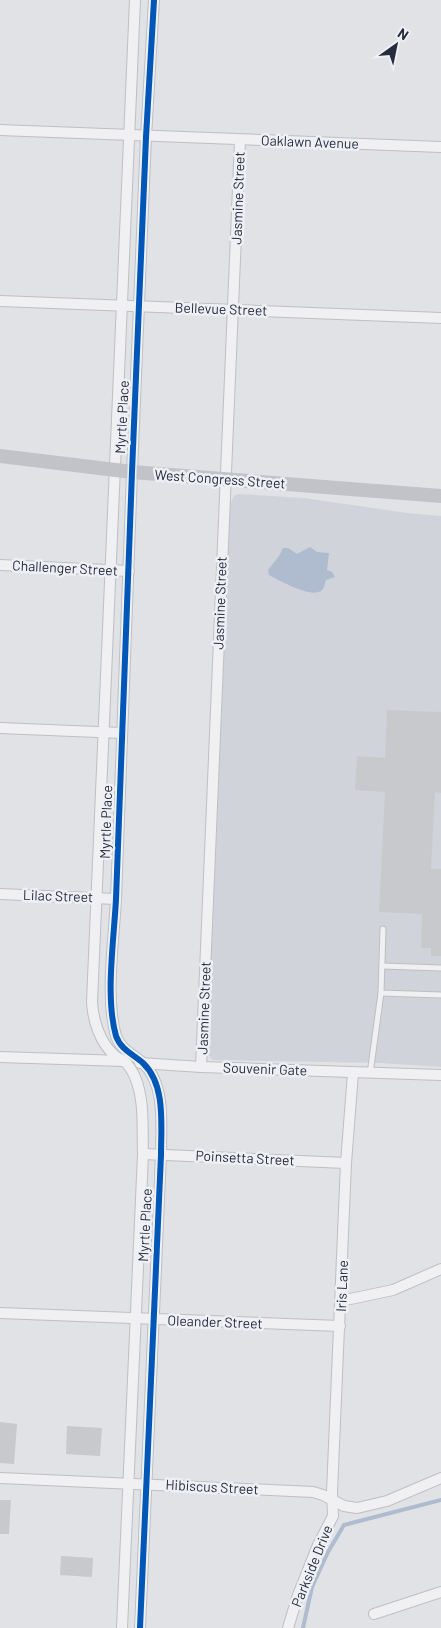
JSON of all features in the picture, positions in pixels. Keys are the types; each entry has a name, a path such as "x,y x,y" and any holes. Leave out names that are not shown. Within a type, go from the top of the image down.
{"main road":[{"name":"West Congress Street","path":"0,456 132,472 441,496"}],"street":[{"name":"Myrtle Place","path":"122,1628 143,1154 141,1097 134,1077 125,1061 118,1058 106,1046 93,1013 135,0"},
{"name":"Myrtle Place","path":"140,1628 161,1154 159,1097 153,1077 143,1063 128,1053 117,1038 111,1012 146,137 154,0"},
{"name":"Oaklawn Avenue","path":"0,130 441,147"},
{"name":"Jasmine Street","path":"201,1067 240,140"},
{"name":"Bellevue Street","path":"0,301 441,318"},
{"name":"Challenger Street","path":"0,565 129,571"},
{"path":"0,728 122,733"},
{"name":"Lilac Street","path":"0,894 116,898"},
{"name":"Souvenir Gate","path":"0,1057 441,1076"},
{"name":"Iris Lane","path":"332,1500 346,1163 352,1073"},
{"name":"Poinsetta Street","path":"143,1154 346,1163"},
{"path":"341,1301 393,1290 441,1269"},
{"name":"Oleander Street","path":"0,1313 340,1326"},
{"name":"Hibiscus Street","path":"0,1478 313,1492 332,1500"},
{"path":"332,1500 344,1506 357,1508 387,1500 441,1478"},
{"name":"Parkside Drive","path":"288,1628 298,1595 318,1545 333,1516 332,1500"},
{"path":"374,1614 441,1592"}],"lane":[{"path":"370,1074 381,993 383,929"},
{"path":"382,966 441,968"},
{"path":"381,993 441,995"}],"shaded area":[{"path":"238,494 304,498 441,516 441,1067 380,1063 213,1060 207,1054 230,504 234,496"}],"water":[{"path":"310,547 317,552 329,553 327,570 332,572 335,577 326,580 322,591 313,593 300,590 269,575 268,570 283,548 288,548 297,554"}],"building":[{"path":"387,710 441,712 441,793 435,792 431,869 441,869 441,956 431,956 431,948 421,948 422,914 379,912 385,792 355,790 357,756 385,758"},
{"path":"0,1422 17,1424 14,1464 0,1463"},
{"path":"67,1426 102,1428 100,1456 66,1454"},
{"path":"0,1500 11,1500 9,1534 0,1534"},
{"path":"61,1556 93,1558 92,1577 60,1575"}],"waterway":[{"path":"303,1628 312,1587 328,1552 344,1525 441,1500"}],"cycle path":[{"path":"140,1628 161,1155 161,1106 156,1082 150,1072 143,1063 118,1041 113,1021 111,986 146,137 154,0"}]}
